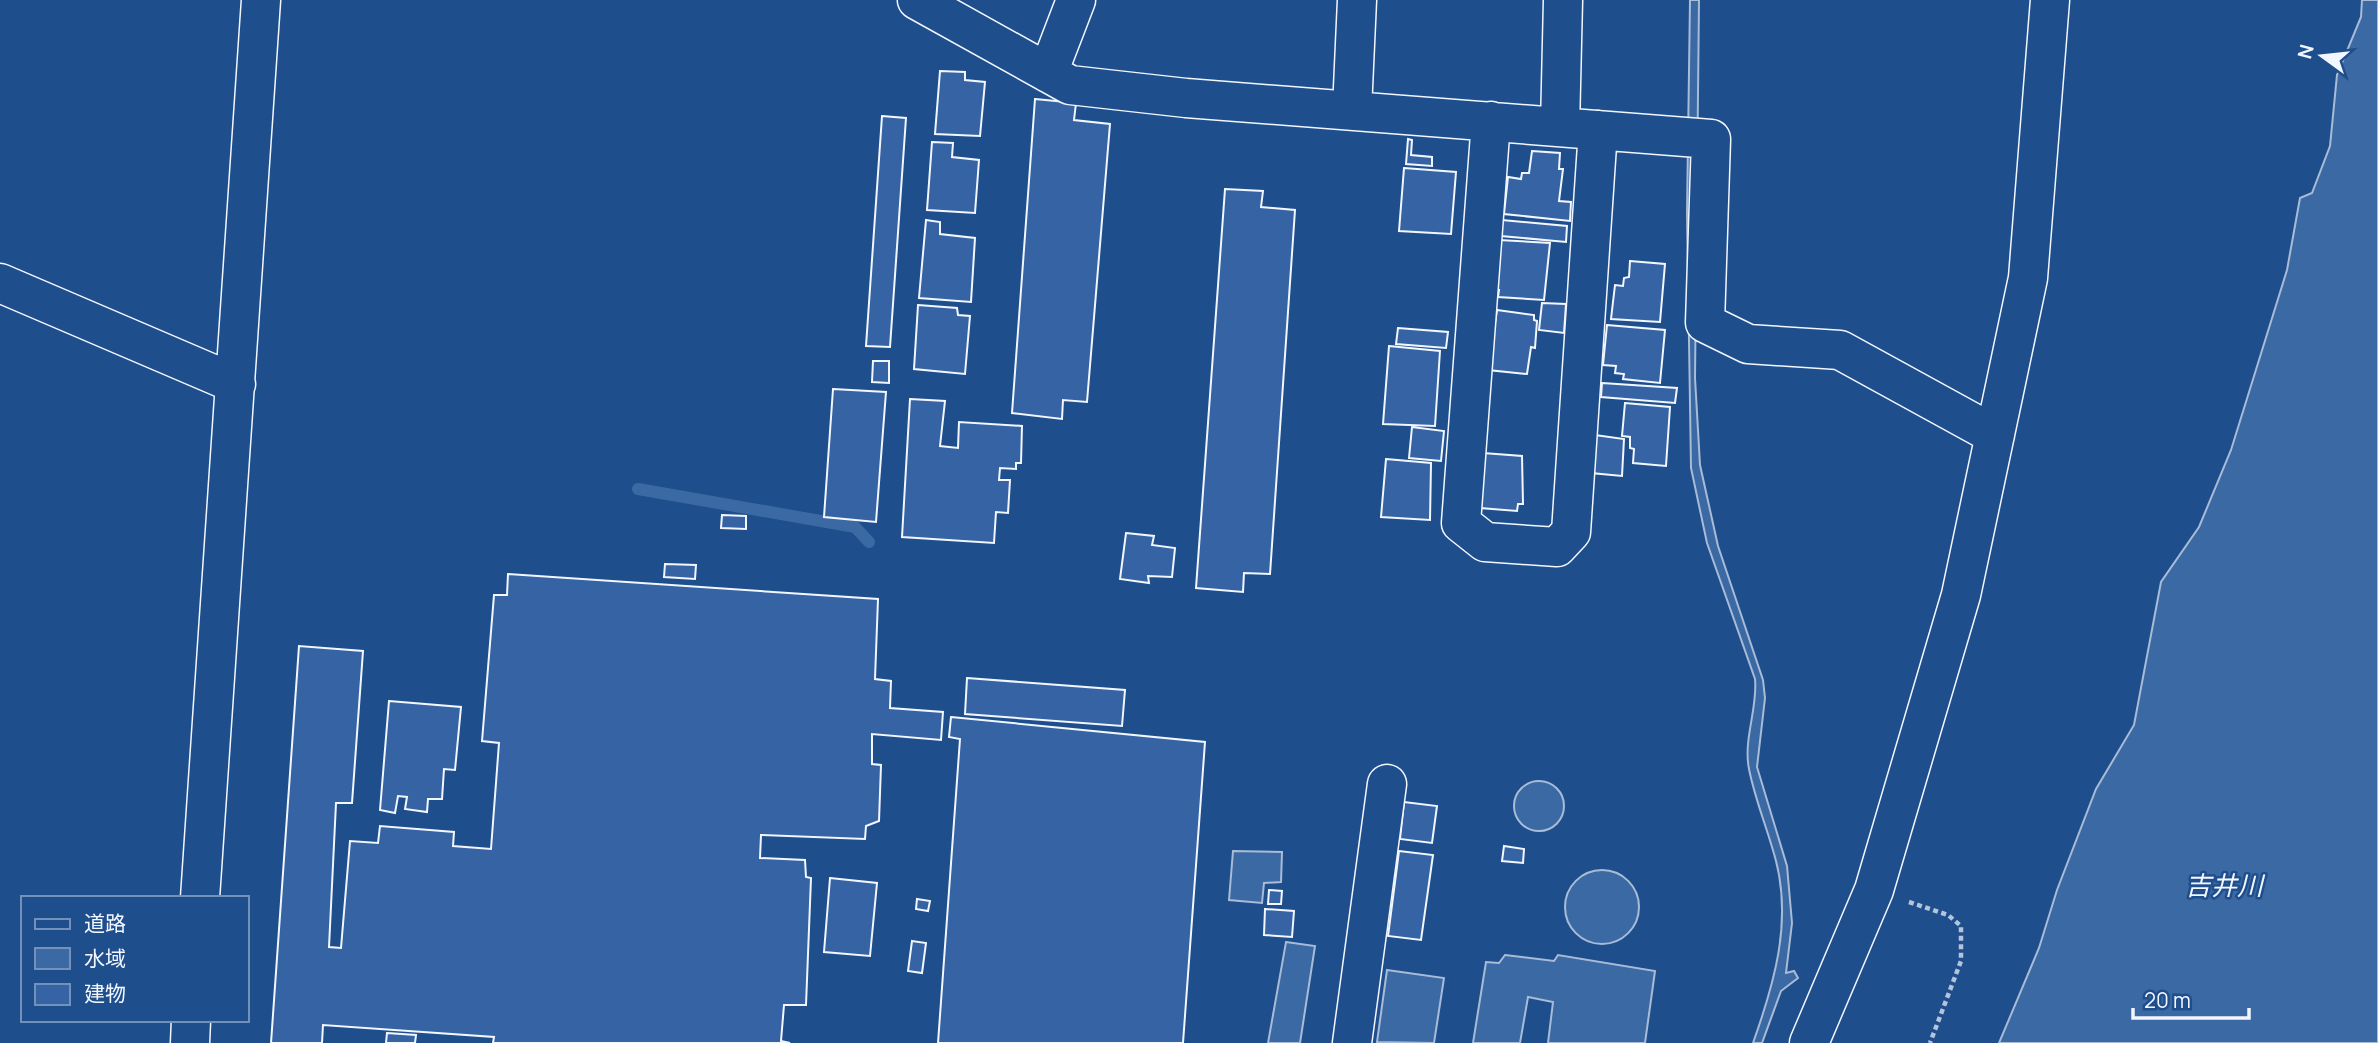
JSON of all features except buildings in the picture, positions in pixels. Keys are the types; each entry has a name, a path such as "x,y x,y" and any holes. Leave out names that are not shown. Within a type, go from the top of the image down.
{"street":[{"path":"200,896 261,0"},
{"path":"917,0 1070,85 1186,99 1711,139 1704,323 1748,344 1840,350 1995,435"},
{"path":"1048,73 1076,0"},
{"path":"1352,110 1357,0"},
{"path":"1560,127 1563,0"},
{"path":"1809,1043 1874,890 1961,595 2028,278 2050,0"},
{"path":"1491,121 1461,523 1485,542 1557,547 1571,532 1598,130"},
{"path":"0,283 236,384"},
{"path":"1352,1043 1387,784"},
{"path":"190,1043 191,1022"}],"path":[{"path":"1874,890 1948,915 1961,926 1961,961 1930,1043"}],"water":[{"path":"1690,0 1699,0 1695,378 1700,465 1718,546 1763,680 1765,698 1757,767 1787,866 1792,923 1786,973 1794,971 1798,978 1781,991 1762,1043 1753,1043 1774,976 1782,907 1776,861 1749,769 1748,746 1755,679 1707,543 1691,468 1687,213"},
{"name":"吉井川","path":"2362,0 2378,0 2378,1043 1999,1043 2039,948 2057,890 2096,789 2134,725 2161,582 2199,527 2231,450 2287,270 2300,198 2312,193 2330,146 2337,75 2361,17"},
{"path":"1539,781 1557,788 1564,806 1557,824 1539,831 1521,824 1514,806 1521,788"},
{"path":"1233,851 1282,852 1281,882 1264,883 1262,903 1229,900"},
{"path":"1602,870 1616,873 1628,881 1636,893 1639,907 1636,921 1628,933 1616,941 1602,944 1588,941 1576,933 1568,921 1565,907 1568,893 1576,881 1588,873"},
{"path":"1286,942 1315,946 1300,1043 1268,1043"},
{"path":"1505,955 1554,961 1558,955 1655,971 1645,1043 1548,1043 1553,1002 1528,997 1520,1043 1473,1043 1486,962 1499,963"},
{"path":"1387,970 1444,978 1434,1043 1377,1042"}],"waterway":[{"path":"638,489 855,527 869,542"}]}
